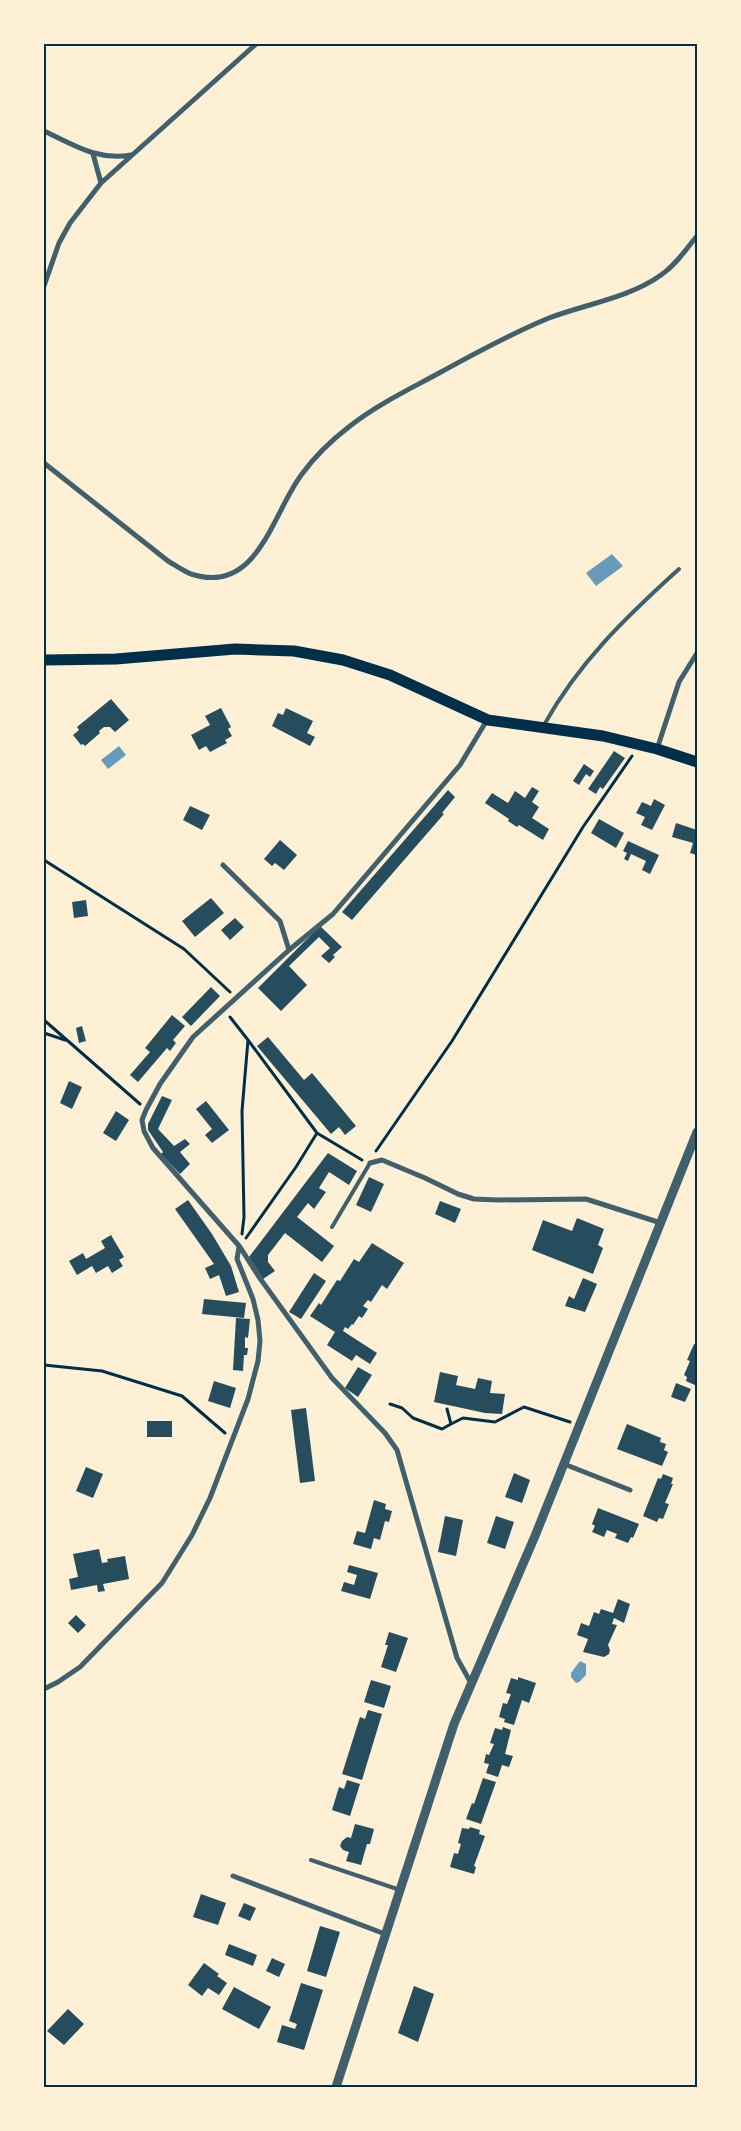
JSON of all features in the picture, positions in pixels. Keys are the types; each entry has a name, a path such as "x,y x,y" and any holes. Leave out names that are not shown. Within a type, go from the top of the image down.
{"main road":[{"path":"44,660 116,659 235,649 294,651 343,660 390,675 488,720 580,731 638,744 697,762"}],"street":[{"path":"44,286 60,243 70,223 101,183 256,44"},
{"path":"44,131 93,154 116,158 132,155"},
{"path":"93,154 101,183"},
{"path":"44,463 168,561 189,573 207,578 223,577 240,570 253,558 301,474 326,447 350,426 385,402 492,345 548,318 647,284 663,274 697,236"},
{"path":"656,749 679,682 697,653"},
{"path":"470,1683 457,1658 397,1450 385,1433 332,1378 259,1277 240,1247 154,1148 144,1131 142,1120 160,1084 193,1037 289,950 333,914 460,765 488,720"},
{"path":"223,865 280,921 289,950"},
{"path":"336,2087 454,1724 470,1683 532,1544 697,1132"},
{"path":"370,1163 382,1160 458,1194 474,1199 586,1199 661,1223"},
{"path":"44,1689 58,1682 80,1666 162,1584 192,1535 210,1498 248,1399 258,1361 260,1341 258,1320 253,1299 237,1259 240,1247"},
{"path":"564,1464 630,1490"},
{"path":"233,1876 385,1934"}],"lane":[{"path":"543,727 555,704 592,653 679,569"},
{"path":"332,1227 370,1163"},
{"path":"312,1860 400,1890"}],"path":[{"path":"223,1009 317,1133 349,1153 370,1163 452,1041 583,827 632,758 638,744"},
{"path":"44,860 184,949 213,974 236,998"},
{"path":"44,1020 146,1110"},
{"path":"44,1033 68,1041"},
{"path":"240,1247 244,1217 242,1111 248,1040"},
{"path":"240,1247 296,1167 317,1133"},
{"path":"44,1365 102,1371 182,1396 233,1439"},
{"path":"390,1404 402,1408 413,1418 442,1429 463,1418 495,1422 524,1408 580,1425"},
{"path":"447,1409 451,1424"}],"water":[{"path":"612,554 623,566 596,586 586,573"},
{"path":"119,746 126,755 108,769 101,760"},
{"path":"580,1661 586,1664 586,1675 576,1683 571,1677 571,1673"}],"building":[{"path":"111,699 129,720 115,732 110,727 104,727 85,746 81,745 73,735 79,730 77,727"},
{"path":"221,708 231,727 228,729 232,736 225,740 227,743 210,752 206,746 199,750 191,735 210,725 205,716"},
{"path":"286,708 313,721 307,733 315,737 310,746 272,726 278,713 283,715"},
{"path":"614,751 625,758 603,789 600,787 596,794 588,789"},
{"path":"584,764 594,771 590,777 586,774 579,785 573,781"},
{"path":"532,787 539,791 532,802 539,807 532,818 549,829 543,840 519,825 517,827 508,821 509,819 485,803 492,793 508,803 515,791 525,798"},
{"path":"448,790 455,797 442,813 444,814 352,920 342,912"},
{"path":"654,799 665,805 652,830 641,825 645,817 636,813 642,802 651,806"},
{"path":"190,806 210,815 202,830 183,820"},
{"path":"599,819 624,833 616,848 591,833"},
{"path":"676,823 697,830 697,855 690,853 693,843 672,837"},
{"path":"280,840 297,855 284,870 275,863 272,866 264,859"},
{"path":"628,841 659,855 650,874 642,870 646,861 631,854 628,861 624,859 627,853 623,851"},
{"path":"211,898 224,913 195,937 182,921"},
{"path":"86,900 88,916 74,918 72,902"},
{"path":"235,918 244,927 230,940 221,930"},
{"path":"320,926 342,947 333,955 335,957 329,963 321,956 330,948 319,937 289,966 307,985 281,1011 258,988"},
{"path":"211,987 220,996 191,1026 182,1017"},
{"path":"172,1015 185,1026 173,1040 176,1043 170,1051 167,1048 138,1082 130,1075 150,1052 145,1048"},
{"path":"82,1026 86,1041 79,1043 76,1028"},
{"path":"268,1037 304,1080 312,1073 356,1126 345,1135 339,1127 331,1134 257,1046"},
{"path":"69,1081 82,1087 72,1109 60,1103"},
{"path":"162,1096 172,1100 158,1129 174,1146 185,1139 190,1144 180,1152 190,1164 180,1174 161,1154 163,1152 148,1130 148,1124"},
{"path":"206,1101 229,1130 212,1143 205,1135 212,1129 196,1109"},
{"path":"116,1111 129,1120 116,1141 103,1133"},
{"path":"328,1153 357,1171 349,1185 329,1172 319,1188 326,1192 314,1209 308,1203 297,1217 334,1246 322,1262 285,1233 268,1255 268,1262 275,1271 263,1279 249,1257"},
{"path":"369,1177 384,1184 371,1212 356,1205"},
{"path":"188,1200 212,1234 231,1266 239,1292 226,1296 219,1275 210,1279 205,1268 214,1264 175,1209"},
{"path":"440,1201 461,1209 455,1223 435,1214"},
{"path":"577,1218 604,1229 598,1245 603,1248 593,1274 532,1250 543,1220 572,1231"},
{"path":"111,1235 124,1257 119,1260 123,1266 112,1273 108,1266 96,1273 92,1266 77,1275 69,1261 83,1253 86,1259 105,1248 101,1241"},
{"path":"372,1243 404,1263 387,1289 382,1285 371,1302 368,1300 363,1306 368,1309 362,1318 359,1316 353,1325 348,1329 345,1327 343,1331 377,1353 370,1364 356,1355 352,1361 327,1345 335,1332 310,1316 319,1303 321,1305 337,1280 340,1281 354,1259 359,1262"},
{"path":"314,1273 326,1281 301,1319 289,1312"},
{"path":"583,1278 597,1284 585,1312 565,1306 569,1296 574,1299"},
{"path":"204,1299 246,1303 244,1318 202,1314"},
{"path":"236,1318 250,1319 248,1338 245,1337 245,1348 248,1348 247,1355 244,1355 243,1371 233,1370"},
{"path":"694,1344 697,1345 697,1386 686,1381 687,1377 684,1375 690,1361 687,1360"},
{"path":"358,1367 372,1375 358,1397 345,1388"},
{"path":"440,1372 458,1376 456,1385 475,1389 478,1378 492,1381 490,1393 505,1394 502,1414 485,1413 434,1402"},
{"path":"214,1381 236,1388 230,1408 208,1401"},
{"path":"676,1383 691,1389 685,1402 671,1397"},
{"path":"306,1408 315,1481 300,1483 291,1410"},
{"path":"147,1421 172,1421 172,1437 147,1437"},
{"path":"627,1424 661,1438 660,1442 666,1444 664,1450 668,1452 662,1466 617,1449"},
{"path":"86,1467 103,1474 93,1498 76,1491"},
{"path":"514,1473 530,1480 522,1503 505,1497"},
{"path":"663,1474 673,1478 671,1484 673,1484 665,1503 669,1504 663,1519 659,1518 657,1522 643,1516 658,1478 661,1479"},
{"path":"374,1500 386,1504 385,1509 392,1511 389,1522 385,1521 380,1540 374,1538 371,1549 353,1544 357,1531 365,1533"},
{"path":"598,1508 639,1524 633,1538 631,1537 628,1543 615,1538 617,1534 607,1530 604,1537 592,1532 595,1526 592,1524"},
{"path":"445,1516 463,1520 456,1556 438,1552"},
{"path":"496,1516 514,1522 505,1549 487,1543"},
{"path":"99,1549 102,1563 108,1562 107,1559 125,1556 129,1579 103,1584 105,1591 98,1592 97,1585 71,1590 69,1579 78,1577 73,1554"},
{"path":"349,1565 378,1573 370,1599 341,1591 344,1582 354,1585 357,1575 347,1572"},
{"path":"618,1599 630,1604 624,1623 614,1618 612,1624 617,1625 608,1645 609,1654 604,1657 583,1652 588,1639 577,1635 581,1623 589,1626 594,1612 599,1614 601,1609 613,1613"},
{"path":"76,1615 86,1625 78,1633 68,1623"},
{"path":"389,1632 408,1638 396,1672 381,1667 388,1645 385,1645"},
{"path":"518,1677 536,1683 529,1703 522,1700 514,1725 504,1722 505,1719 499,1717 503,1703 507,1704 511,1694 506,1693 511,1678 518,1680"},
{"path":"371,1680 391,1686 384,1708 364,1702"},
{"path":"368,1710 382,1714 362,1780 342,1774 360,1717 365,1719"},
{"path":"503,1727 511,1730 505,1754 513,1756 509,1767 502,1765 498,1777 486,1773 489,1764 484,1763 486,1754 489,1755 494,1744 490,1743 495,1728 502,1730"},
{"path":"483,1778 496,1782 481,1824 466,1819 472,1803 474,1804"},
{"path":"347,1780 360,1784 350,1816 332,1810 339,1787 344,1789"},
{"path":"355,1824 374,1829 361,1865 346,1861 349,1852 343,1850 340,1846 347,1837 351,1838"},
{"path":"470,1827 480,1830 479,1834 485,1836 474,1866 476,1867 474,1874 450,1867 454,1853 458,1854 461,1844 458,1843 462,1828 469,1829"},
{"path":"201,1894 226,1903 218,1925 193,1917"},
{"path":"244,1903 256,1908 250,1921 238,1916"},
{"path":"320,1926 340,1932 326,1977 307,1971"},
{"path":"229,1944 257,1955 253,1966 225,1955"},
{"path":"272,1958 285,1964 279,1977 266,1971"},
{"path":"204,1963 219,1974 217,1976 227,1983 219,1995 208,1988 202,1996 188,1985"},
{"path":"301,1983 323,1990 304,2050 277,2042 282,2025 295,2029 297,2024 289,2021"},
{"path":"414,1986 434,1994 418,2042 398,2033"},
{"path":"234,1987 271,2007 259,2029 222,2009"},
{"path":"68,2009 84,2024 64,2045 47,2031"}]}
